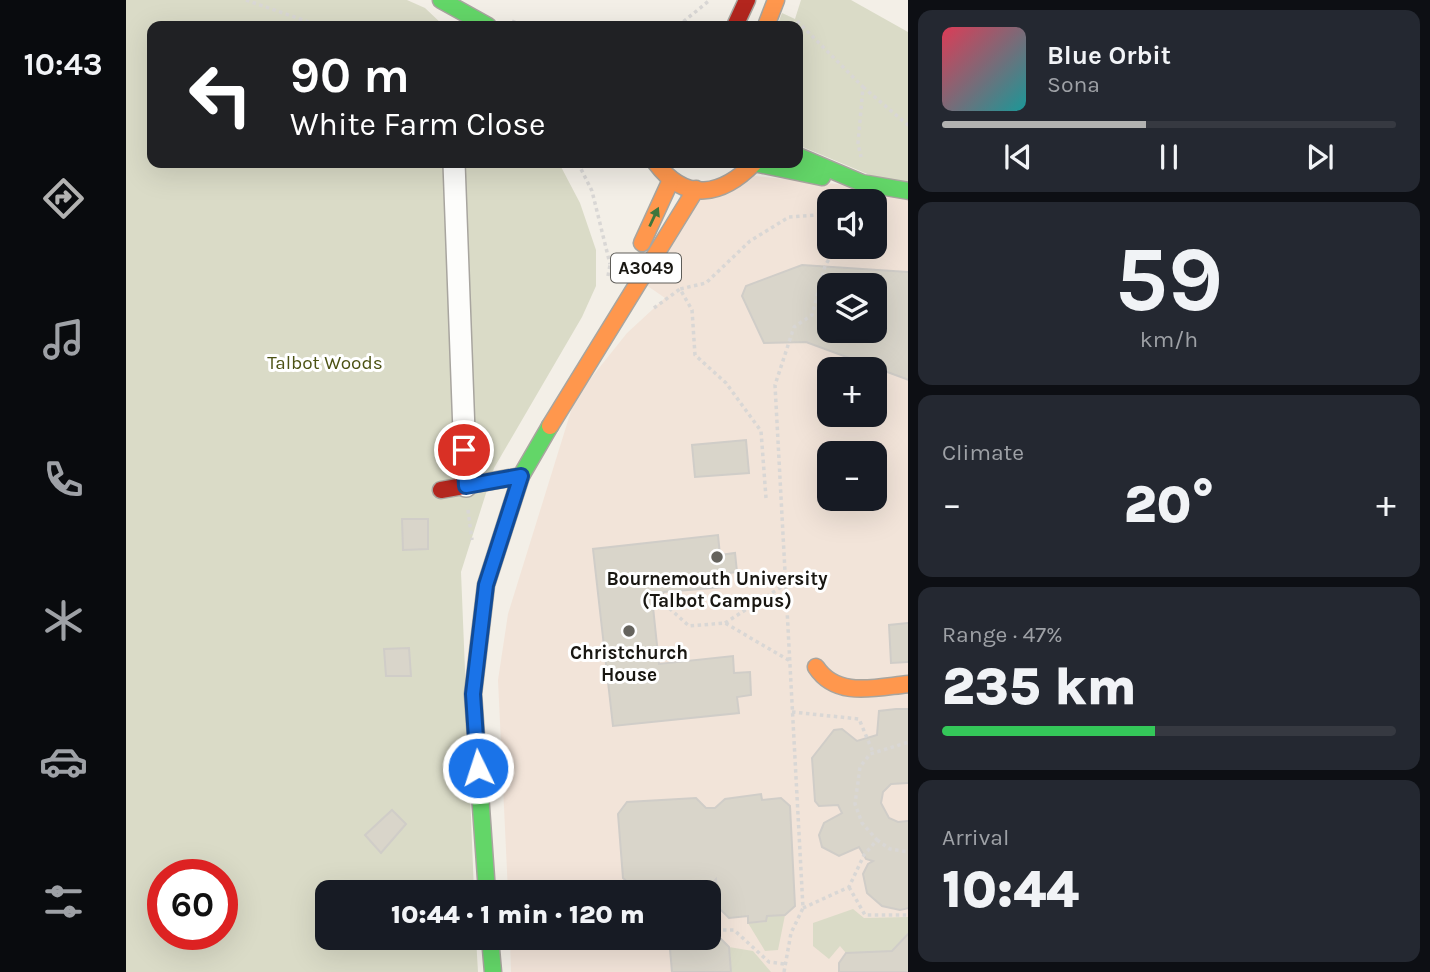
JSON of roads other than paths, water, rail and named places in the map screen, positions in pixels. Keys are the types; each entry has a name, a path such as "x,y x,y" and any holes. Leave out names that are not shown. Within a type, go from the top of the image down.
{"main road":[{"path":"441,0 479,21"},
{"path":"737,21 747,0"},
{"path":"768,21 776,0"},
{"path":"803,158 862,183 908,191"},
{"path":"660,168 670,182 684,190 721,188 734,183 749,168"},
{"path":"775,168 813,177 846,177"},
{"name":"A3049","path":"486,880 473,694 486,585 521,476 596,347 632,278 670,182"},
{"name":"A3049","path":"632,278 696,189"},
{"path":"441,490 521,476"},
{"path":"816,667 820,677 834,686 848,688 908,684"},
{"path":"491,950 493,972"}],"street":[{"path":"454,168 466,486"}],"place":[{"name":"Bournemouth University (Talbot Campus)","path":"717,557"},
{"name":"Christchurch House","path":"629,631"}],"park label":[{"name":"Talbot Woods","path":"325,363"}]}
